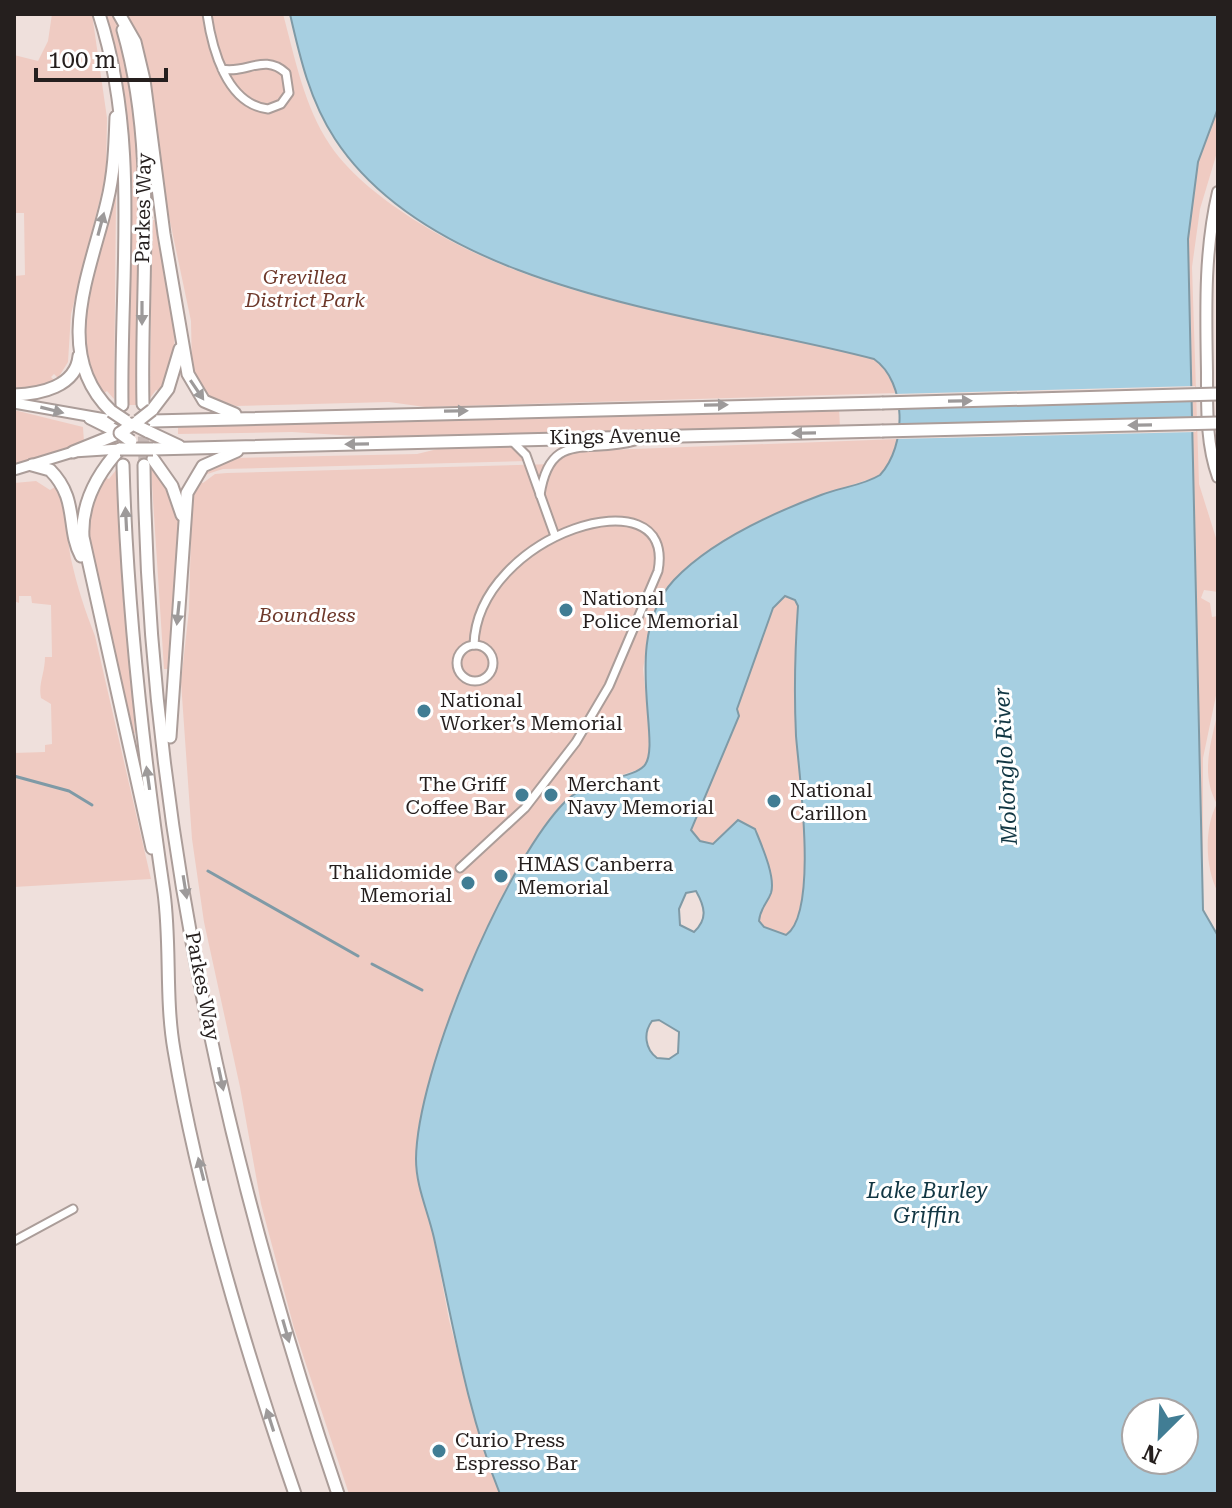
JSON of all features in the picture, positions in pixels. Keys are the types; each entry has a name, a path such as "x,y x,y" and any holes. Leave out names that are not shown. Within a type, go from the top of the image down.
{"main road":[{"path":"14,395 52,390 74,371 79,355 78,320 113,172 117,84 99,14"},
{"path":"119,14 135,42 144,80 164,234 188,374 199,395 211,406 247,417"},
{"name":"Parkes Way","path":"119,14 132,60 145,159 150,421"},
{"name":"Parkes Way","path":"114,432 125,160 117,84"},
{"path":"1218,192 1207,248 1205,293 1210,451 1218,477"},
{"path":"144,452 150,421 175,373 183,333"},
{"path":"79,355 114,432"},
{"name":"Kings Avenue","path":"150,421 1218,394"},
{"path":"90,418 144,452 176,493 186,535"},
{"path":"150,421 132,422 114,432 84,515 83,537 142,813 162,883"},
{"path":"73,452 132,422 150,421 183,448"},
{"name":"Kings Avenue","path":"144,452 183,448 651,435 1218,423"},
{"path":"171,793 171,693 187,493 197,472 213,459 250,447"},
{"name":"Parkes Way","path":"144,452 151,609 171,793 200,976 241,1163 290,1348 338,1494"},
{"path":"32,465 50,470 60,482 73,513 77,549 89,571"},
{"name":"Parkes Way","path":"123,465 133,638 162,883 168,1005 181,1085 229,1281 295,1494"}],"street":[{"path":"207,14 212,45 222,69 235,87 261,108 276,108 289,93 286,73 275,65 263,62 244,70 222,69"},
{"path":"14,403 90,418"},
{"path":"540,495 546,468 561,451 622,444 651,435"},
{"path":"508,439 526,455 555,536"},
{"path":"14,470 73,452"},
{"path":"460,868 525,808 580,736 607,692 658,571 656,540 643,525 601,524 555,536 518,560 494,585 478,614 474,645"},
{"path":"474,645 488,651 493,664 489,675 476,682 462,677 456,664 461,651 474,645"},
{"path":"14,1241 73,1209"}],"green space":[{"path":"52,14 92,14 107,118 106,175 71,314 68,362 58,378 54,374 51,377 55,381 14,391 14,276 25,275 24,213 15,213 14,205 14,55 38,61 48,41"},
{"path":"105,14 114,14 134,111 140,208 138,405 126,405 130,258 128,159 117,62"},
{"name":"Grevillea District Park","path":"127,14 283,14 307,98 330,145 348,168 370,188 416,221 469,250 525,274 581,292 874,359 889,372 897,393 425,407 389,402 236,406 208,396 192,371 191,321 159,169 140,42"},
{"path":"1218,108 1218,149 1200,209 1192,267 1199,484 1216,538 1218,592 1204,590 1201,598 1210,603 1212,617 1218,616 1218,686 1203,758 1203,890 1188,234 1198,162"},
{"path":"112,198 116,198 114,399 107,391 103,394 92,371 86,322 93,272"},
{"path":"152,220 156,220 172,307 174,350 161,392 156,390 150,398"},
{"path":"839,408 840,427 388,438 292,432 178,434 178,427"},
{"path":"14,410 83,427 84,442 14,465"},
{"name":"Boundless","path":"898,439 892,460 879,476 815,497 752,528 696,562 665,590 651,622 643,669 651,743 648,760 640,769 581,788 551,818 500,902 447,1029 420,1128 417,1175 433,1234 449,1320 483,1447 500,1494 349,1494 294,1328 261,1204 240,1087 204,922 192,839 181,682 189,610 192,496 198,480 203,483 215,474 227,473 555,464 565,455 581,451"},
{"path":"514,446 527,461 223,469 201,476 214,465 234,458 417,454 446,447"},
{"path":"151,469 159,478 163,476 180,516 181,541 168,669 164,669"},
{"path":"116,470 135,733 132,734 88,531 90,511 104,477 109,479"},
{"path":"36,481 50,490 55,487 62,505 73,569 95,636 151,879 14,887 14,753 45,752 45,745 52,744 51,704 41,698 40,693 45,657 52,657 51,605 32,603 31,596 19,596 19,603 14,601 14,483"},
{"path":"785,596 795,600 798,606 795,720 804,842 802,900 796,922 786,935 763,927 759,921 761,905 770,896 772,886 759,838 738,820 713,844 700,841 691,830 739,716 737,709 773,608"},
{"path":"1218,711 1218,892 1208,848 1210,824 1217,804 1209,781 1208,758"}],"water":[{"name":"Lake Burley Griffin","path":"290,14 1218,14 1218,108 1198,162 1188,239 1203,910 1218,936 1218,1494 500,1494 478,1432 417,1169 420,1121 447,1026 489,923 538,836 571,796 644,766 649,754 646,660 649,631 658,604 674,580 705,553 763,520 821,495 880,475 889,463 899,432 898,398 885,369 874,359 581,291 507,266 439,233 381,191 335,139 312,94","holes":["785,596 795,600 798,606 795,720 804,842 802,900 796,922 786,935 764,927 759,921 772,886 755,829 738,820 713,844 700,841 691,830 739,716 737,709 773,608","696,891 703,908 703,918 694,932 680,925 679,909 686,893","659,1020 679,1032 678,1053 669,1059 657,1058 648,1046 647,1031 652,1021"]}],"pier":[{"path":"1195,386 1195,401 893,408 893,394"},
{"path":"1196,418 1196,432 894,439 893,425"}],"waterway":[{"path":"14,776 69,791 92,805"},
{"path":"208,871 358,956"},
{"path":"372,964 422,990"}],"tunnel":[{"path":"143,420 144,465"}],"place":[{"name":"National Police Memorial","path":"566,610"},
{"name":"National Worker’s Memorial","path":"424,711"},
{"name":"The Griff Coffee Bar","path":"522,795"},
{"name":"Merchant Navy Memorial","path":"551,795"},
{"name":"National Carillon","path":"774,801"},
{"name":"HMAS Canberra Memorial","path":"501,876"},
{"name":"Thalidomide Memorial","path":"468,883"},
{"name":"Curio Press Espresso Bar","path":"439,1451"}],"water label":[{"name":"Molonglo River","path":"1005,766"}]}
